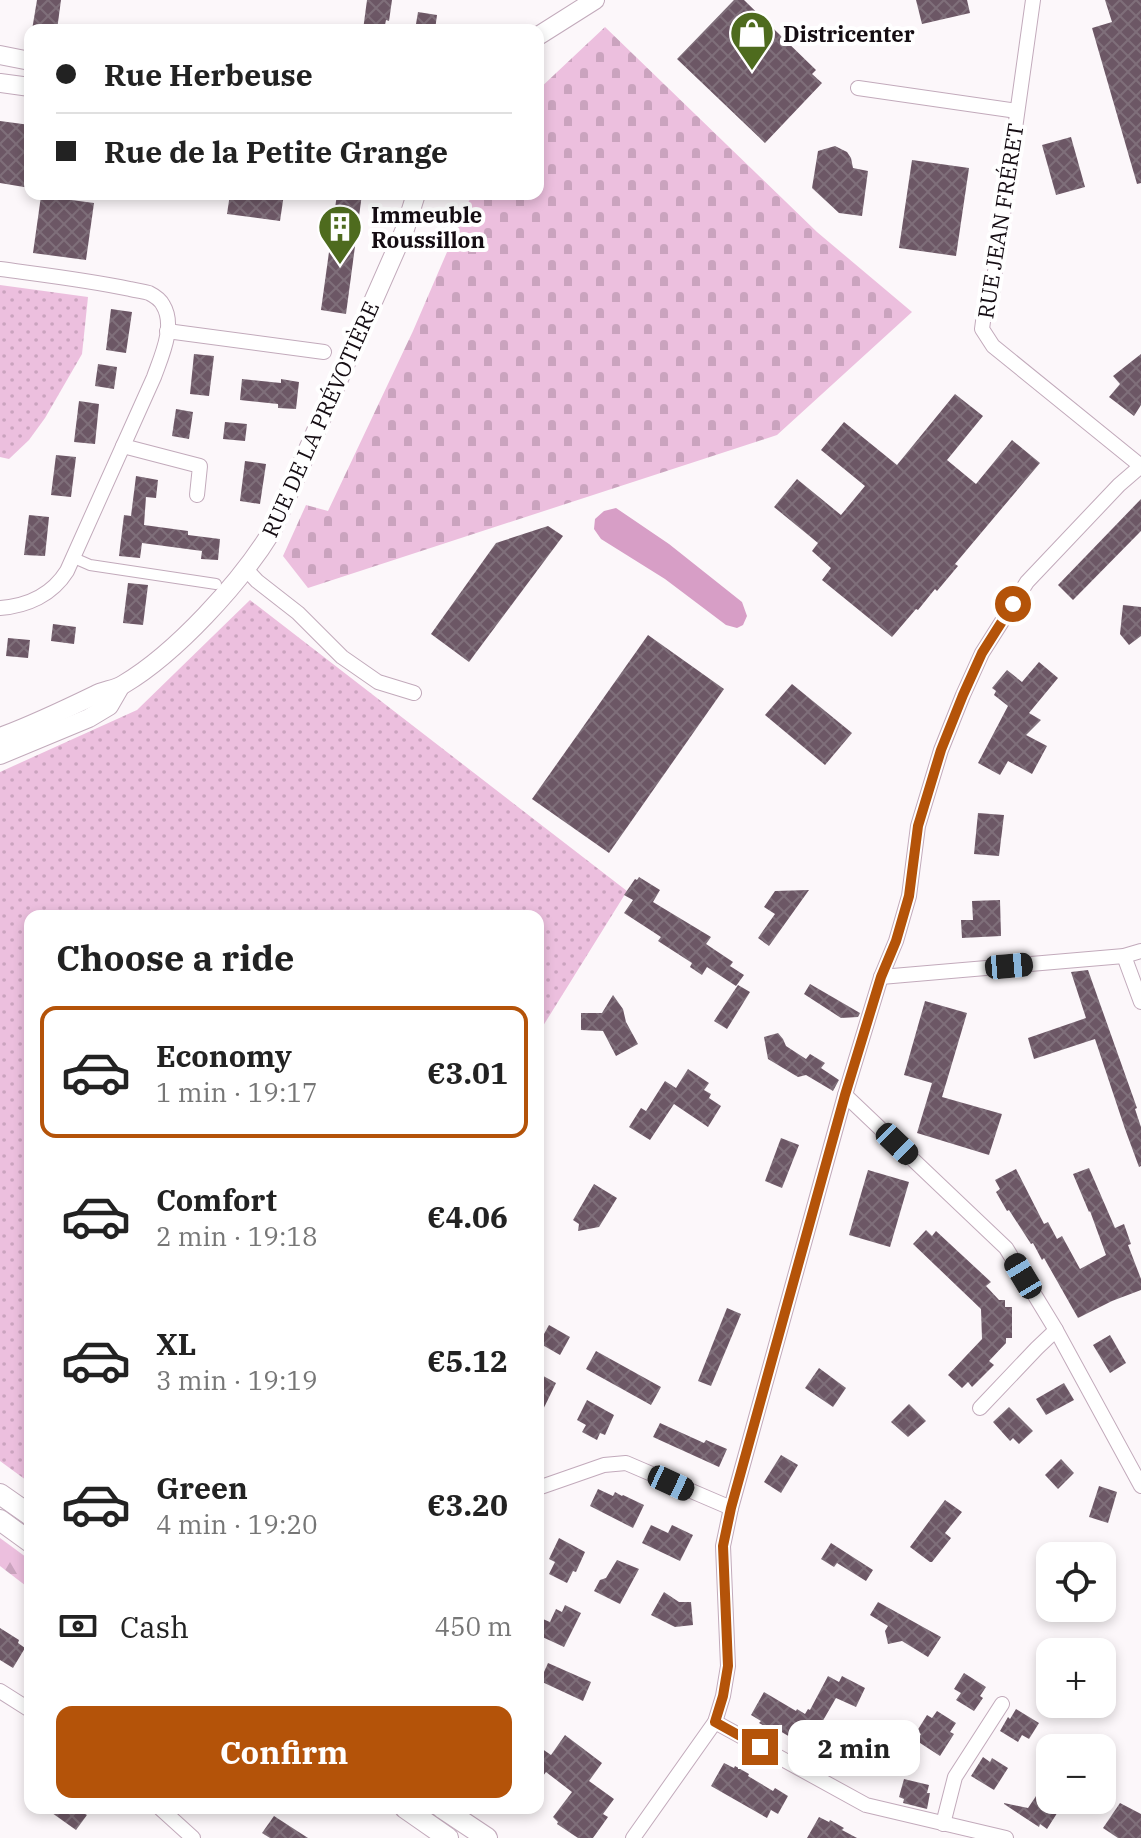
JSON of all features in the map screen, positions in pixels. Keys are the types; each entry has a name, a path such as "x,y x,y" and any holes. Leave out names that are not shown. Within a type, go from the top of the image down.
{"main road":[{"path":"0,1494 24,1511"},
{"path":"0,1520 24,1538"},
{"path":"414,1814 448,1838"},
{"path":"451,1814 487,1838"}],"street":[{"path":"544,32 595,0"},
{"name":"RUE JEAN FRÉRET","path":"1033,0 992,293 982,329 993,346 1141,466"},
{"path":"0,55 24,60"},
{"path":"0,83 24,86"},
{"path":"858,88 1017,111"},
{"name":"RUE DE LA PRÉVOTIÈRE","path":"0,737 64,712 99,693 120,687 148,668 202,618 259,551 272,531 350,356 405,229 414,200"},
{"path":"0,269 116,285 151,294 158,298 167,315 163,353 154,377 74,558 60,582 48,592 25,603 0,608"},
{"path":"167,331 350,356"},
{"path":"123,446 200,466 197,495"},
{"path":"633,1838 715,1722 723,1696 728,1666 723,1546 731,1508 845,1095 909,896 918,826 941,750 982,653 1027,582 1141,466"},
{"path":"74,558 90,565 216,584"},
{"path":"245,568 298,613 342,657 378,682 414,693"},
{"name":"RUE DE LA PRÉVOTIÈRE","path":"0,755 89,718 109,706 120,687"},
{"path":"881,977 1124,956 1141,951"},
{"path":"1124,956 1141,1002"},
{"path":"845,1095 1006,1248 1056,1330 1141,1486"},
{"path":"980,1408 1056,1330"},
{"path":"544,1486 604,1465 626,1463 731,1508"},
{"path":"0,1691 24,1706"},
{"path":"943,1824 955,1777 1002,1704"},
{"path":"715,1722 866,1805 1006,1838"},
{"path":"167,1814 193,1838"}],"green space":[{"path":"605,27 817,232 912,312 777,435 308,588 283,556 306,505 328,511 413,331 469,200 544,200 544,84"},
{"path":"0,285 88,297 82,354 45,418 29,440 9,459 0,457"},
{"path":"250,600 627,891 544,1024 544,910 24,910 24,1479 0,1461 0,772 137,710"},
{"path":"0,1538 24,1556 24,1584 0,1566"}],"shaded area":[{"path":"616,508 669,544 742,602 747,616 743,625 737,628 726,625 665,579 601,539 594,529 595,519 604,511"}],"building":[{"path":"37,0 61,0 58,24 33,24"},
{"path":"367,0 392,0 389,21 386,20 385,24 364,24"},
{"name":"Districenter","path":"734,0 744,0 816,70 812,74 822,83 765,143 677,59"},
{"path":"916,0 967,0 970,13 922,24"},
{"path":"1105,0 1141,0 1141,183 1137,184 1092,28 1112,22"},
{"path":"418,12 437,15 436,24 416,24"},
{"path":"0,121 24,124 24,187 0,183"},
{"path":"1071,137 1085,187 1056,195 1042,145"},
{"path":"835,146 847,152 853,168 868,171 862,216 839,213 812,188 818,151"},
{"path":"912,160 969,168 956,256 899,248"},
{"path":"40,200 94,203 86,260 33,253"},
{"path":"229,200 283,200 280,221 227,214"},
{"name":"Immeuble Roussillon","path":"336,200 361,200 346,314 321,310"},
{"path":"111,309 132,312 126,353 106,350"},
{"path":"194,354 214,356 209,396 190,394"},
{"path":"1141,354 1141,405 1134,416 1109,397 1120,384 1113,376"},
{"path":"98,364 117,367 114,389 95,386"},
{"path":"242,379 299,382 296,409 240,400"},
{"path":"955,394 983,416 947,460 976,484 1012,440 1040,463 955,564 958,566 937,591 935,589 892,637 822,580 831,568 812,551 818,543 774,507 797,479 841,515 865,486 821,450 844,422 897,465"},
{"path":"79,401 99,404 95,444 74,442"},
{"path":"176,409 193,412 189,439 172,436"},
{"path":"225,422 247,424 245,441 223,439"},
{"path":"56,455 76,457 71,497 51,495"},
{"path":"245,461 266,464 260,504 240,501"},
{"path":"136,476 158,480 156,498 146,497 144,525 220,539 218,560 201,559 202,551 142,543 140,558 119,556 124,515 131,516"},
{"path":"1141,499 1141,531 1073,600 1058,585"},
{"path":"29,515 49,517 45,556 24,555"},
{"path":"548,526 563,536 469,662 431,634 496,543"},
{"path":"128,583 148,585 143,625 123,623"},
{"path":"1123,605 1141,607 1141,636 1129,645 1120,634"},
{"path":"53,624 76,627 74,644 51,641"},
{"path":"648,635 724,689 609,853 532,799"},
{"path":"8,638 30,640 28,658 6,656"},
{"path":"1039,662 1058,678 1029,713 1041,720 1026,735 1047,746 1032,774 1008,761 1000,775 978,763 1008,706 994,695 996,691 992,688 1007,670 1022,682"},
{"path":"792,684 852,733 825,765 765,715"},
{"path":"978,813 1004,815 999,856 974,854"},
{"path":"639,877 660,890 653,902 711,937 706,944 733,962 730,966 744,975 736,986 707,967 702,975 690,967 692,963 658,941 661,937 624,913 633,900 624,895"},
{"path":"809,890 769,946 758,938 775,914 764,907 775,891"},
{"path":"1000,900 1001,936 962,938 961,920 973,920 972,901"},
{"path":"1088,970 1137,1108 1141,1127 1139,1167 1095,1039 1034,1059 1028,1038 1086,1018 1071,972"},
{"path":"810,984 860,1013 858,1017 841,1018 804,994"},
{"path":"738,985 750,992 727,1029 714,1021"},
{"path":"613,995 623,1009 638,1044 616,1056 603,1031 581,1030 581,1013 602,1013"},
{"path":"925,1001 967,1013 942,1097 1002,1114 989,1155 917,1133 932,1083 904,1075"},
{"path":"778,1033 786,1046 806,1059 810,1054 825,1063 821,1068 839,1080 833,1091 806,1075 798,1077 768,1059 764,1037"},
{"path":"688,1069 709,1083 704,1090 721,1106 708,1127 674,1104 650,1140 629,1127 641,1108 646,1111 665,1081 676,1088"},
{"path":"781,1138 799,1145 782,1188 765,1181"},
{"path":"1089,1168 1115,1228 1124,1224 1141,1279 1141,1290 1078,1318 1044,1258 1042,1260 1033,1243 1007,1211 996,1192 1000,1189 995,1180 1016,1169 1044,1224 1048,1222 1057,1239 1062,1236 1080,1269 1106,1255 1073,1174"},
{"path":"868,1170 909,1182 890,1247 849,1235"},
{"path":"594,1184 617,1198 599,1227 578,1231 579,1224 573,1220"},
{"path":"926,1230 932,1236 936,1231 991,1282 986,1286 999,1300 1005,1300 1005,1307 1012,1307 1012,1338 1006,1338 1006,1343 989,1361 994,1365 972,1387 968,1382 962,1388 948,1375 982,1339 981,1309 913,1244"},
{"path":"727,1308 741,1314 711,1386 698,1381"},
{"path":"549,1325 570,1337 560,1355 544,1346 544,1334"},
{"path":"1110,1335 1126,1363 1110,1373 1093,1345"},
{"path":"596,1351 661,1387 651,1405 586,1369"},
{"path":"819,1368 846,1388 833,1407 805,1388"},
{"path":"544,1376 556,1383 544,1408"},
{"path":"1064,1383 1074,1400 1046,1415 1036,1399"},
{"path":"587,1400 614,1415 605,1435 600,1433 597,1440 582,1432 586,1425 577,1420"},
{"path":"909,1404 926,1421 908,1437 891,1422"},
{"path":"1009,1407 1033,1431 1019,1444 1013,1438 1010,1441 993,1422"},
{"path":"660,1423 704,1443 706,1440 727,1449 719,1467 653,1437"},
{"path":"781,1455 798,1465 781,1493 764,1482"},
{"path":"1061,1459 1074,1473 1058,1489 1045,1475"},
{"path":"1099,1486 1117,1492 1108,1523 1089,1517"},
{"path":"598,1489 613,1496 615,1492 644,1505 633,1528 590,1506"},
{"path":"945,1500 962,1512 945,1533 951,1538 930,1562 910,1547"},
{"path":"651,1525 668,1533 672,1525 693,1535 680,1561 642,1543"},
{"path":"559,1538 585,1552 567,1583 549,1574 555,1562 549,1559"},
{"path":"831,1543 873,1570 866,1581 837,1563 834,1567 821,1559"},
{"path":"617,1560 639,1569 620,1604 594,1591"},
{"path":"664,1592 679,1602 691,1602 693,1625 675,1627 651,1615"},
{"path":"878,1602 941,1637 928,1657 902,1641 888,1644 885,1631 888,1626 870,1615"},
{"path":"565,1605 581,1613 564,1647 544,1638 544,1620 550,1622 556,1609 562,1612"},
{"path":"0,1628 19,1640 24,1650 13,1668 0,1660"},
{"path":"548,1663 591,1682 583,1701 544,1683"},
{"path":"964,1673 986,1687 974,1711 956,1700 961,1693 954,1689"},
{"path":"828,1676 839,1682 842,1676 865,1688 856,1707 836,1698 821,1724 844,1738 852,1741 855,1737 872,1746 869,1751 876,1756 865,1775 856,1770 854,1774 807,1742 805,1746 775,1728 773,1731 751,1715 764,1692 805,1714"},
{"path":"1016,1709 1039,1723 1029,1739 1022,1735 1018,1742 1000,1731"},
{"path":"937,1711 956,1723 950,1732 954,1734 940,1756 917,1741 921,1734 917,1731 927,1715 932,1718"},
{"path":"565,1735 602,1763 589,1781 614,1799 603,1814 608,1817 593,1838 578,1838 557,1824 553,1817 572,1792 546,1772 544,1775 544,1750 551,1755"},
{"path":"983,1757 990,1762 992,1758 1008,1768 994,1790 971,1776"},
{"path":"724,1763 749,1774 773,1791 775,1788 788,1796 778,1814 771,1810 767,1818 711,1786"},
{"path":"904,1779 929,1785 927,1809 903,1803 904,1799 899,1797"},
{"path":"1036,1796 1036,1814 1057,1814 1047,1829 1040,1824 1039,1827 1004,1803 1028,1808"},
{"path":"1120,1803 1141,1814 1141,1838 1118,1838 1103,1828 1113,1814 1116,1814"},
{"path":"53,1814 87,1815 76,1830"},
{"path":"274,1816 308,1838 270,1838 262,1833"},
{"path":"819,1817 830,1820 857,1838 807,1838"}],"place":[{"name":"Districenter","path":"752,72"},
{"name":"Immeuble Roussillon","path":"340,266"}],"route":[{"path":"760,1747 715,1722 728,1666 723,1546 731,1508 845,1095 909,896 918,826 941,750 982,653 1013,604"}]}
